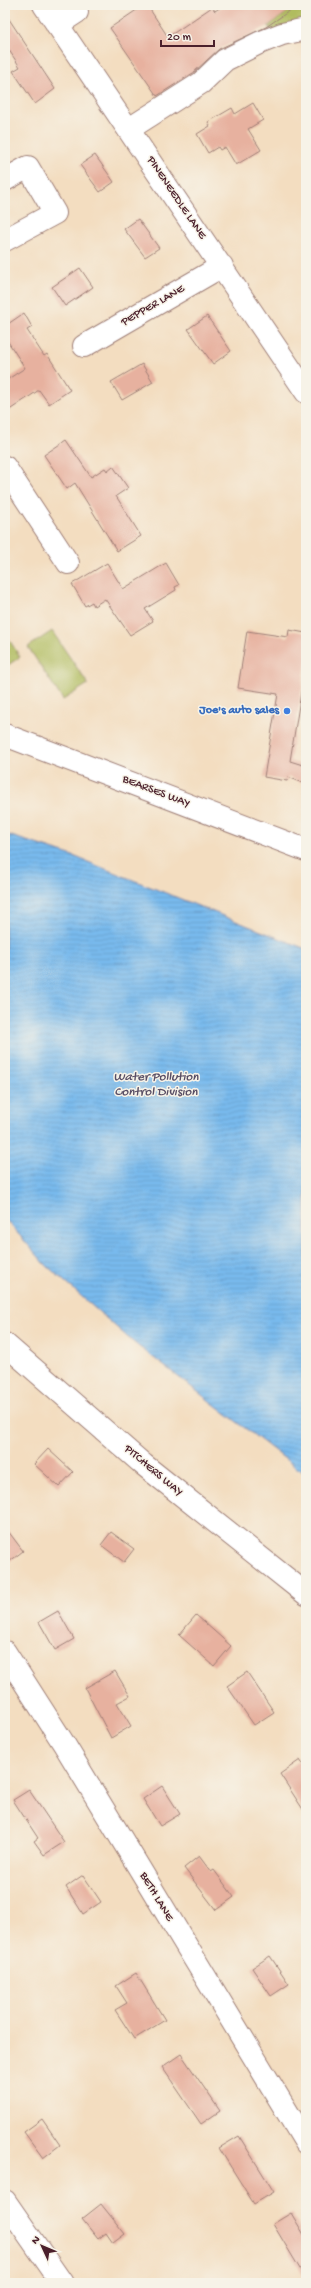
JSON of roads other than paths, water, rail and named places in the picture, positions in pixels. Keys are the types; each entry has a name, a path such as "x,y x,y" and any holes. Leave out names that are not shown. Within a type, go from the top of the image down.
{"street":[{"name":"PINENEEDLE LANE","path":"44,5 306,392"},
{"path":"58,25 77,12"},
{"path":"129,129 201,83 224,60 282,34 306,29"},
{"path":"5,180 28,166 55,213 5,240"},
{"name":"PEPPER LANE","path":"84,346 222,266"},
{"path":"5,467 68,563"},
{"name":"BEARSES WAY","path":"5,735 306,850"},
{"name":"PITCHERS WAY","path":"5,1344 144,1465 306,1594"},
{"name":"BETH LANE","path":"5,1652 64,1744 306,2143"},
{"path":"5,2201 62,2283"}],"water":[{"name":"Water Pollution Control Division","path":"5,834 73,856 306,949 306,1475 133,1342 46,1265 5,1219"}],"place":[{"name":"Joe's auto sales","path":"287,711"}]}
